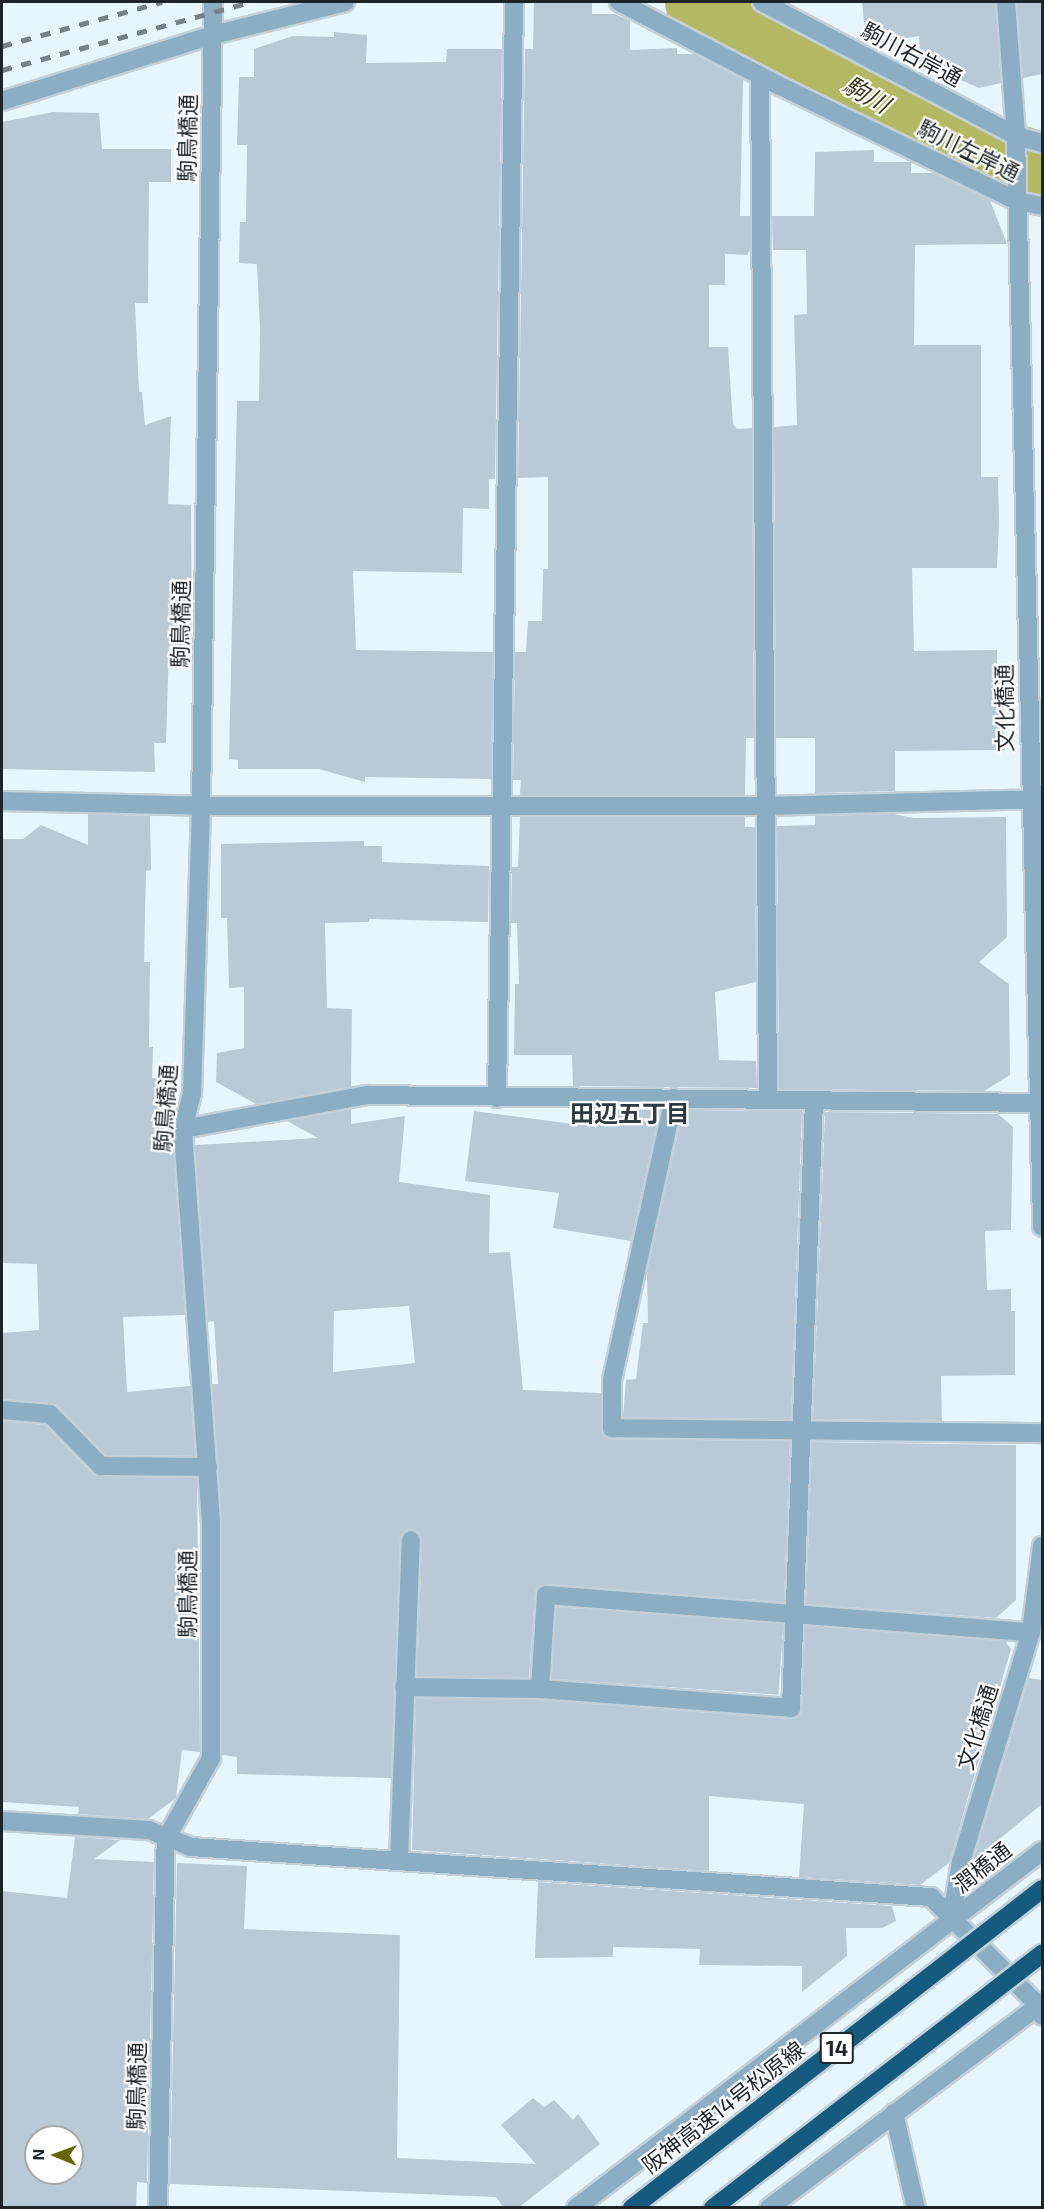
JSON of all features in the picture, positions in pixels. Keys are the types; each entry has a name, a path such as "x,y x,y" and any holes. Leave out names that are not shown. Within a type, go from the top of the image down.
{"highway":[{"name":"阪神高速14号松原線","path":"632,2208 1042,1889"},
{"name":"14","path":"713,2208 1042,1954"}],"street":[{"name":"駒鳥橋通","path":"158,2208 166,1839 211,1758 208,1467 198,1376 183,1129 192,1094 201,807 213,2"},
{"path":"2,102 213,35 345,2"},
{"path":"497,1098 499,804 514,2"},
{"name":"駒川左岸通","path":"619,2 760,76 1042,206"},
{"name":"駒川右岸通","path":"762,2 1016,137 1042,142"},
{"path":"1006,2 1016,137 1042,129"},
{"path":"760,76 763,806 768,1100"},
{"name":"文化橋通","path":"1016,137 1036,799 1042,1227"},
{"path":"2,801 201,807 499,804 763,806 1036,799"},
{"path":"183,1129 367,1095 1039,1103"},
{"path":"674,1098 612,1380 612,1428 1042,1433"},
{"path":"404,1687 540,1689 791,1708 799,1431 814,1100"},
{"path":"2,1410 50,1414 101,1466 208,1467"},
{"path":"399,1861 411,1539"},
{"name":"文化橋通","path":"951,1921 962,1862 1031,1632 1042,1546"},
{"path":"540,1689 546,1595 795,1612 1031,1632"},
{"path":"2,1821 149,1830 166,1839 191,1847 931,1898 951,1921 1041,2008 894,2112 769,2208"},
{"name":"潤橋通","path":"576,2208 1042,1851"},
{"path":"894,2112 916,2208"}],"building":[{"path":"534,2 592,2 592,14 615,14 630,21 630,50 677,48 677,54 695,54 743,80 740,216 750,216 750,250 747,255 725,254 725,285 709,285 709,347 728,347 733,424 737,429 752,428 754,738 746,738 745,795 520,795 521,780 513,780 515,652 526,652 528,621 542,621 543,569 548,569 548,477 518,478 525,49 533,49"},
{"path":"862,2 995,2 1001,83 979,88 920,62 919,36 890,41 887,32 865,32"},
{"path":"1017,2 1042,2 1042,74 1023,78"},
{"path":"334,32 367,35 366,63 446,62 447,49 502,49 495,479 489,479 489,509 463,508 462,573 353,571 356,650 493,652 491,779 365,777 365,782 319,769 238,769 238,760 229,759 237,401 259,401 260,329 257,264 239,263 240,222 246,222 247,145 237,145 239,77 254,77 254,49 293,36 334,37"},
{"path":"53,112 99,113 102,149 171,149 171,182 149,182 148,303 135,303 139,392 142,392 145,425 171,416 168,504 191,505 192,645 169,646 166,743 154,743 155,772 2,769 2,122"},
{"path":"874,150 874,162 911,162 911,173 934,173 990,200 1007,244 915,245 914,345 981,345 981,477 998,477 999,523 997,568 912,568 914,651 997,650 997,690 1003,690 1005,750 895,751 895,791 815,793 815,738 776,738 774,427 797,425 794,315 807,314 806,250 773,250 772,216 814,216 815,152"},
{"path":"88,814 150,816 151,870 146,871 144,962 150,962 149,1047 153,1047 152,1078 165,1078 163,1147 173,1146 185,1315 123,1317 127,1392 190,1386 195,1456 106,1455 57,1406 2,1399 2,1333 39,1330 37,1264 2,1263 2,839 23,839 41,825 88,845"},
{"path":"894,814 914,818 1006,817 1007,937 979,962 1009,984 1010,1075 984,1091 779,1089 777,826 815,825 815,816"},
{"path":"520,817 745,817 745,827 755,827 756,982 715,992 719,1060 756,1061 757,1088 573,1086 572,1055 514,1055 515,984 519,984 517,923 511,923 512,867 518,867"},
{"path":"364,841 364,846 382,846 382,862 489,866 488,922 369,919 369,922 325,923 327,1008 352,1009 351,1087 256,1104 216,1082 217,1053 244,1048 244,987 229,988 227,918 221,918 221,844"},
{"path":"351,1109 351,1124 405,1116 399,1182 490,1195 489,1253 510,1252 523,1390 601,1393 601,1429 611,1439 790,1441 784,1602 542,1585 535,1594 529,1678 417,1676 422,1540 417,1531 406,1530 400,1540 391,1778 237,1774 237,1757 222,1755 222,1522 212,1384 218,1384 214,1321 208,1322 195,1145 318,1138 287,1121","holes":["409,1306 415,1363 333,1372 334,1311"]},
{"path":"573,1109 660,1110 631,1241 553,1228 559,1193 465,1181 474,1111 573,1124"},
{"path":"683,1110 802,1111 791,1419 623,1417 626,1380 636,1379 643,1323 648,1323 647,1271"},
{"path":"825,1112 998,1114 1013,1127 1011,1230 985,1231 987,1290 1011,1289 1011,1311 1015,1311 1015,1375 941,1376 942,1421 813,1419"},
{"path":"2,1421 45,1425 97,1476 197,1478 200,1752 182,1750 176,1798 148,1819 78,1814 79,1807 2,1802"},
{"path":"812,1442 1016,1445 1016,1600 996,1618 806,1604"},
{"path":"556,1607 783,1623 778,1695 551,1679"},
{"path":"805,1626 1005,1641 1011,1649 949,1863 920,1885 799,1877 804,1804 709,1796 709,1871 412,1850 416,1698 539,1700 791,1719 802,1708"},
{"path":"1029,1678 1042,1680 1042,1804 973,1861"},
{"path":"75,1837 120,1840 94,1859 154,1862 147,2183 137,2182 136,2208 2,2208 2,1891 67,1898"},
{"path":"177,1863 247,1866 244,1929 400,1935 397,2158 536,2164 501,2125 533,2098 544,2107 554,2100 573,2120 578,2114 600,2144 518,2208 504,2208 496,2197 170,2184"},
{"path":"538,1882 892,1906 896,1921 882,1928 846,1928 847,1956 802,1992 802,1966 699,1965 700,1949 613,1947 613,1957 535,1958"}],"waterway":[{"name":"駒川","path":"700,2 781,42 877,102 977,147 1042,168"}],"railway":[{"path":"2,46 162,2"},
{"path":"2,70 250,2"}],"district":[{"name":"田辺五丁目","path":"630,1113"}]}
